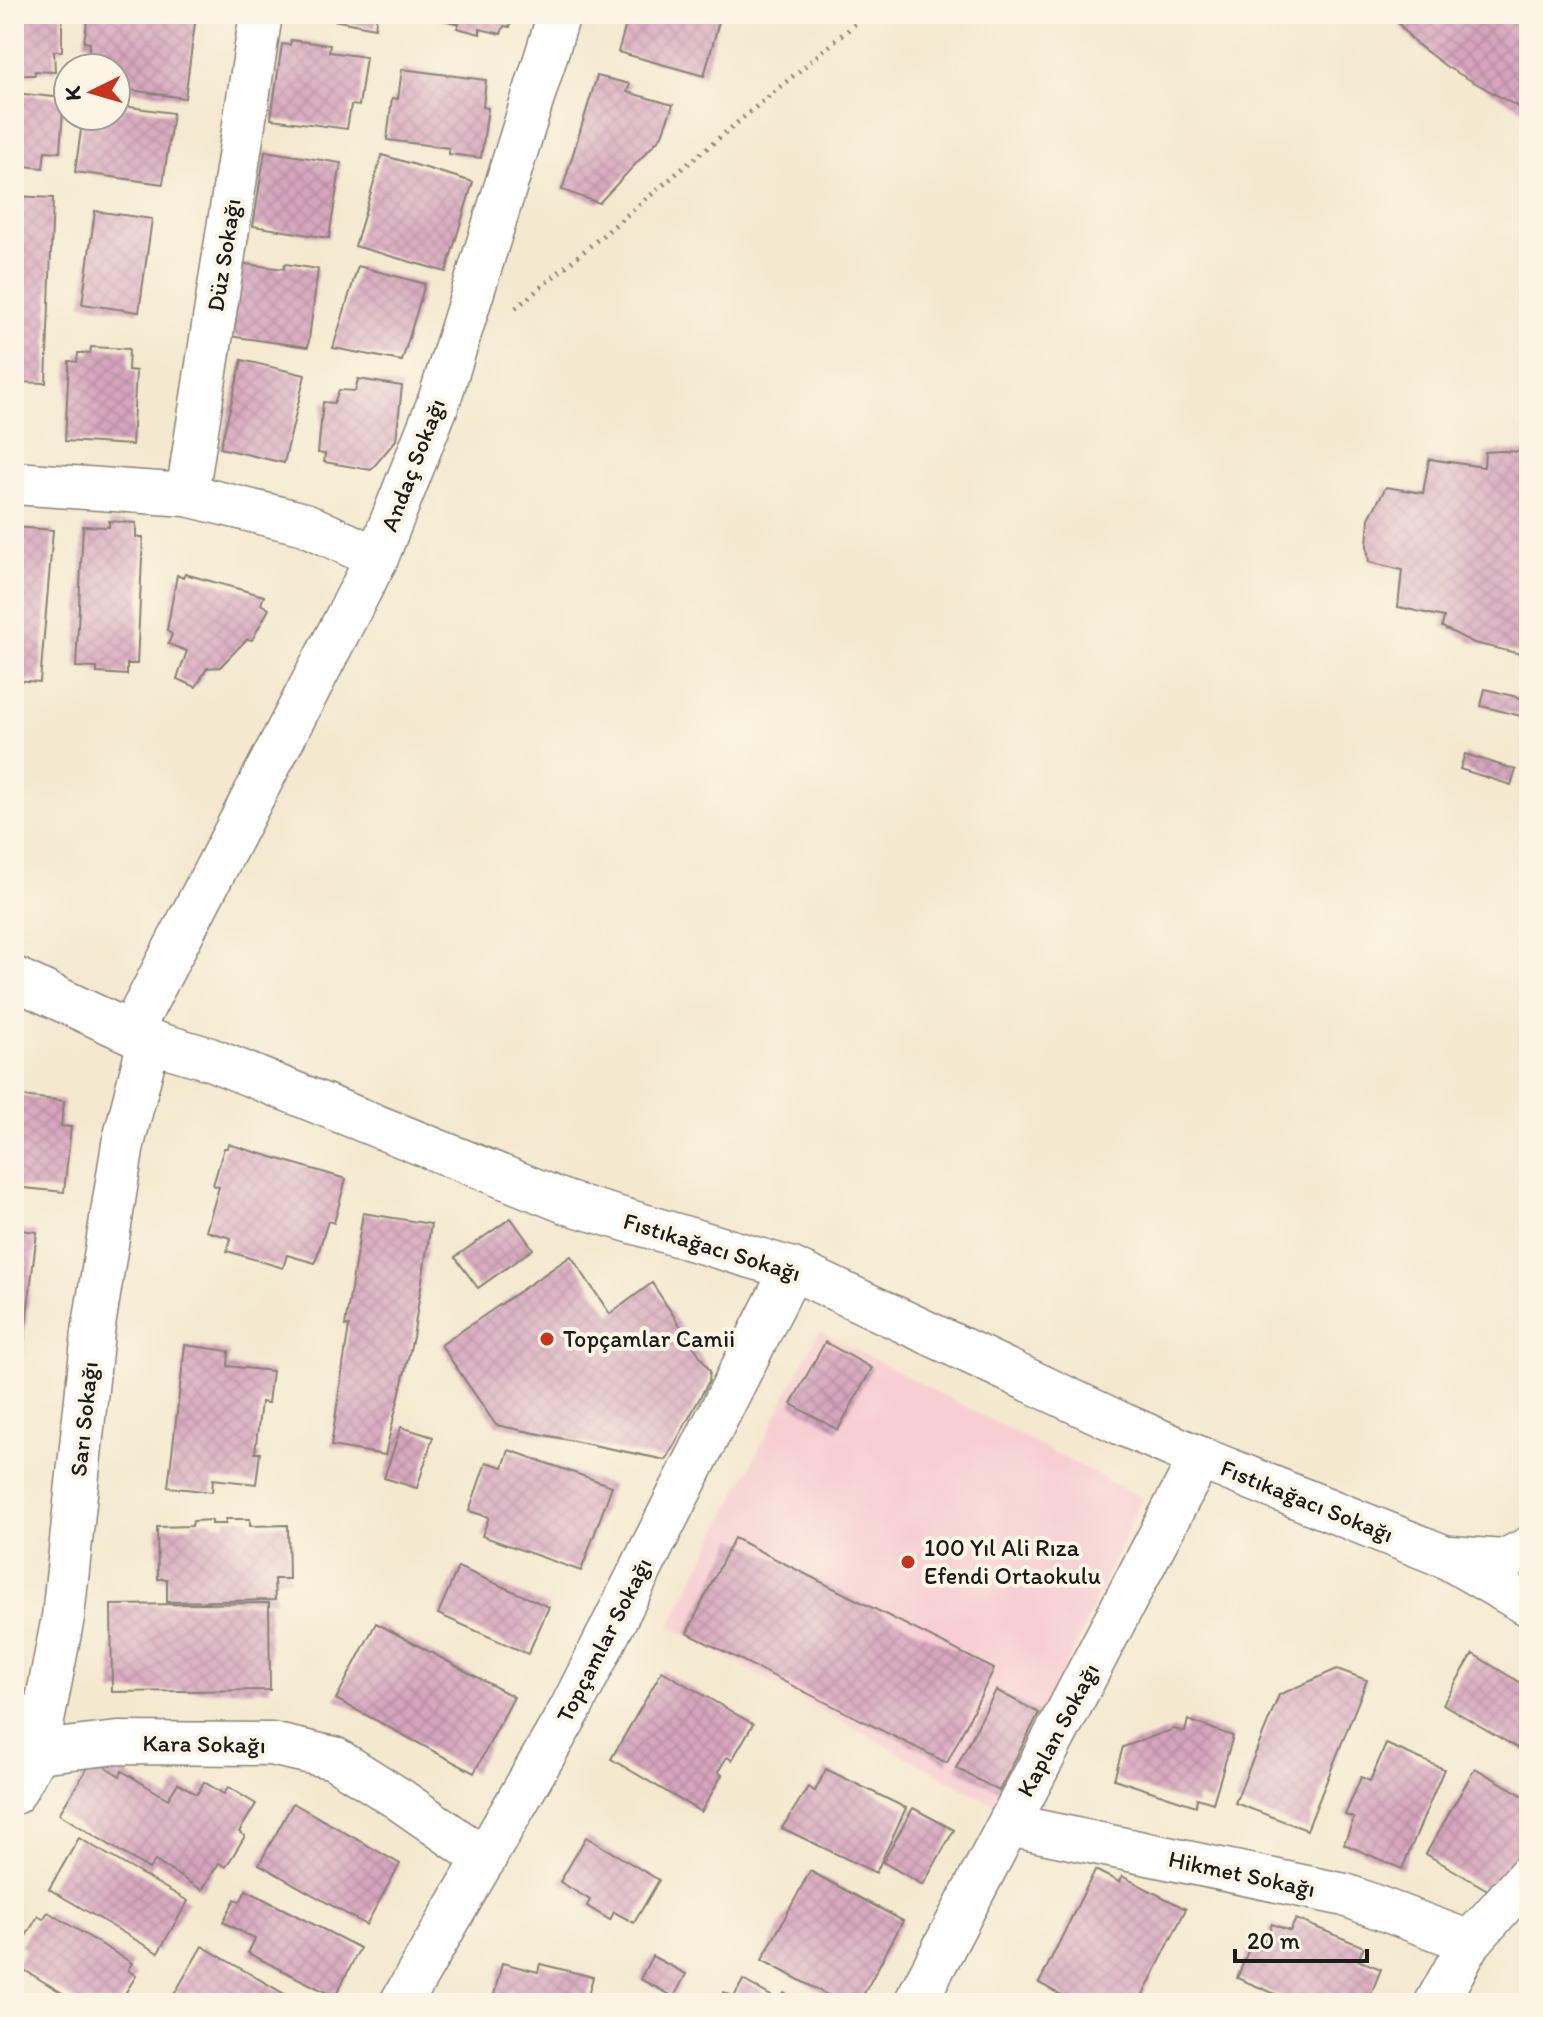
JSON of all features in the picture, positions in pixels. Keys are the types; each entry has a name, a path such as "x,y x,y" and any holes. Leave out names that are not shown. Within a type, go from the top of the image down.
{"street":[{"name":"Düz Sokağı","path":"187,495 261,14"},
{"name":"Andaç Sokağı","path":"14,483 187,495 305,524 377,558 439,401 559,14"},
{"name":"Sarı Sokağı","path":"14,1793 37,1752 63,1617 95,1316 140,1036 377,558"},
{"name":"Fıstıkağacı Sokağı","path":"14,978 140,1036 210,1059 568,1203 792,1269 1200,1458 1446,1557"},
{"name":"Topçamlar Sokağı","path":"401,2003 570,1710 792,1269"},
{"name":"Kaplan Sokağı","path":"915,2003 1200,1458"},
{"path":"1446,1557 1503,1561 1529,1548"},
{"path":"1446,1557 1529,1605"},
{"name":"Kara Sokağı","path":"37,1752 118,1743 271,1744 334,1758 485,1859"},
{"name":"Hikmet Sokağı","path":"1009,1825 1345,1895 1470,1942"},
{"path":"1436,2003 1470,1942 1529,1875"}],"path":[{"path":"512,311 867,14"}],"shaded area":[{"name":"100 Yıl Ali Rıza Efendi Ortaokulu","path":"819,1331 1142,1498 1001,1809 670,1626"}],"building":[{"path":"14,14 62,14 62,51 52,52 52,72 14,75"},
{"path":"88,14 196,16 185,98 132,90 132,52 89,52 90,43 84,42"},
{"path":"302,14 377,14 375,28"},
{"path":"420,14 512,14 510,27 504,26 501,34 480,29 480,34 457,28 459,24"},
{"path":"629,14 721,14 704,76 618,52"},
{"path":"1391,14 1529,14 1529,113 1447,67 1414,42"},
{"path":"291,40 330,45 329,52 366,57 359,106 351,105 347,129 271,119 282,44 290,45"},
{"path":"402,69 486,80 483,107 488,108 481,158 449,154 449,148 387,140 392,98 398,99"},
{"path":"597,76 630,84 627,92 673,105 661,137 599,203 562,190"},
{"path":"14,93 52,97 52,132 61,132 60,152 45,151 43,168 14,165"},
{"path":"132,107 173,113 163,184 75,172 81,132 132,132"},
{"path":"265,151 341,163 329,238 253,226"},
{"path":"382,155 473,182 446,272 355,246"},
{"path":"14,196 53,198 46,383 14,382"},
{"path":"95,211 152,219 139,312 82,304"},
{"path":"238,263 284,269 285,264 318,269 308,347 228,336"},
{"path":"358,266 425,284 402,361 333,348"},
{"path":"91,347 129,349 128,370 136,371 132,445 65,441 69,361 77,362 78,353 90,353"},
{"path":"242,360 305,375 284,463 220,448"},
{"path":"358,379 402,386 396,440 371,470 324,462 325,454 318,453 323,402 334,403 339,390 355,391"},
{"path":"1485,452 1529,452 1529,656 1474,643 1442,627 1444,617 1398,607 1402,570 1369,562 1369,518 1386,487 1423,493 1429,459 1484,467"},
{"path":"109,521 136,523 136,537 143,537 137,664 127,664 127,675 97,673 97,668 76,667 83,526 109,527"},
{"path":"14,527 53,530 40,682 14,680"},
{"path":"185,574 264,596 261,604 269,609 252,640 247,639 220,667 207,668 196,687 177,679 187,651 168,644 172,635 167,630 177,575 183,578"},
{"path":"1485,689 1529,700 1529,718 1481,706"},
{"path":"1465,754 1516,770 1511,785 1460,769"},
{"path":"14,1095 64,1101 61,1126 71,1127 64,1192 14,1187"},
{"path":"228,1144 346,1179 334,1223 328,1221 315,1263 287,1255 283,1268 227,1251 231,1238 206,1231 219,1187 213,1185"},
{"path":"363,1213 431,1224 413,1337 385,1455 331,1446 349,1326 345,1326"},
{"path":"511,1218 533,1249 478,1288 455,1257"},
{"path":"14,1229 37,1232 22,1358 14,1358"},
{"path":"571,1256 610,1314 652,1283 710,1371 709,1381 666,1460 496,1425 441,1345"},
{"path":"825,1342 872,1368 838,1430 791,1404"},
{"path":"185,1345 229,1351 228,1366 272,1371 268,1403 261,1402 255,1453 260,1453 256,1484 213,1479 212,1492 168,1487"},
{"path":"401,1427 433,1437 417,1488 384,1478"},
{"path":"509,1450 612,1486 581,1571 482,1536 489,1517 469,1511 486,1462 503,1467"},
{"path":"226,1519 250,1519 250,1526 288,1525 289,1579 274,1579 275,1600 167,1602 167,1579 158,1579 157,1527 192,1526 193,1521 212,1520 212,1524 226,1524"},
{"path":"734,1538 994,1669 947,1763 687,1633"},
{"path":"458,1567 549,1607 528,1654 438,1614"},
{"path":"269,1603 270,1690 112,1692 111,1605"},
{"path":"376,1623 514,1697 474,1773 336,1699"},
{"path":"1473,1654 1529,1688 1529,1755 1443,1704"},
{"path":"1337,1669 1367,1680 1307,1830 1235,1803 1279,1695"},
{"path":"662,1671 753,1724 732,1760 727,1757 718,1772 722,1775 701,1812 611,1759"},
{"path":"996,1690 1039,1713 999,1791 956,1768"},
{"path":"1188,1720 1233,1736 1213,1803 1197,1798 1196,1806 1114,1779 1123,1747 1174,1729 1185,1732"},
{"path":"1386,1744 1444,1769 1402,1869 1344,1844 1354,1818 1345,1815 1361,1777 1370,1781"},
{"path":"93,1759 120,1776 122,1771 168,1799 178,1783 197,1794 204,1782 224,1794 228,1787 256,1804 239,1832 245,1836 226,1867 219,1863 202,1890 155,1861 149,1869 59,1814"},
{"path":"1475,1768 1529,1799 1529,1838 1496,1895 1426,1854"},
{"path":"826,1769 906,1808 876,1873 782,1828 808,1787 815,1791"},
{"path":"293,1803 400,1864 366,1925 259,1864"},
{"path":"913,1808 954,1830 923,1885 883,1862"},
{"path":"586,1837 659,1880 634,1923 614,1912 610,1920 587,1906 590,1900 560,1882"},
{"path":"79,1838 188,1901 158,1953 49,1889"},
{"path":"1095,1870 1119,1882 1122,1876 1186,1909 1139,2003 1065,2003 1061,2001 1063,1996 1039,1983"},
{"path":"810,1871 903,1921 859,2003 842,2003 762,1960"},
{"path":"246,1890 360,1948 335,1997 248,1953 255,1939 223,1922 235,1899 240,1902"},
{"path":"48,1912 132,1963 128,1970 136,1976 119,2003 79,2003 16,1965 25,1949 20,1946 38,1916 43,1919"},
{"path":"1296,1919 1364,1947 1358,1960 1381,1969 1371,1994 1382,2000 1381,2003 1297,2003 1237,1978 1251,1944 1261,1949 1272,1924 1290,1931"},
{"path":"202,1946 300,2003 169,2003"},
{"path":"652,1956 686,1974 674,1997 640,1979"},
{"path":"502,1963 538,1972 540,1964 593,1977 586,2003 492,2003"},
{"path":"743,1980 780,2001 784,1993 803,2003 718,2003 724,1992 734,1997"}],"place":[{"name":"Topçamlar Camii","path":"547,1339"},
{"name":"100 Yıl Ali Rıza Efendi Ortaokulu","path":"908,1562"}]}
